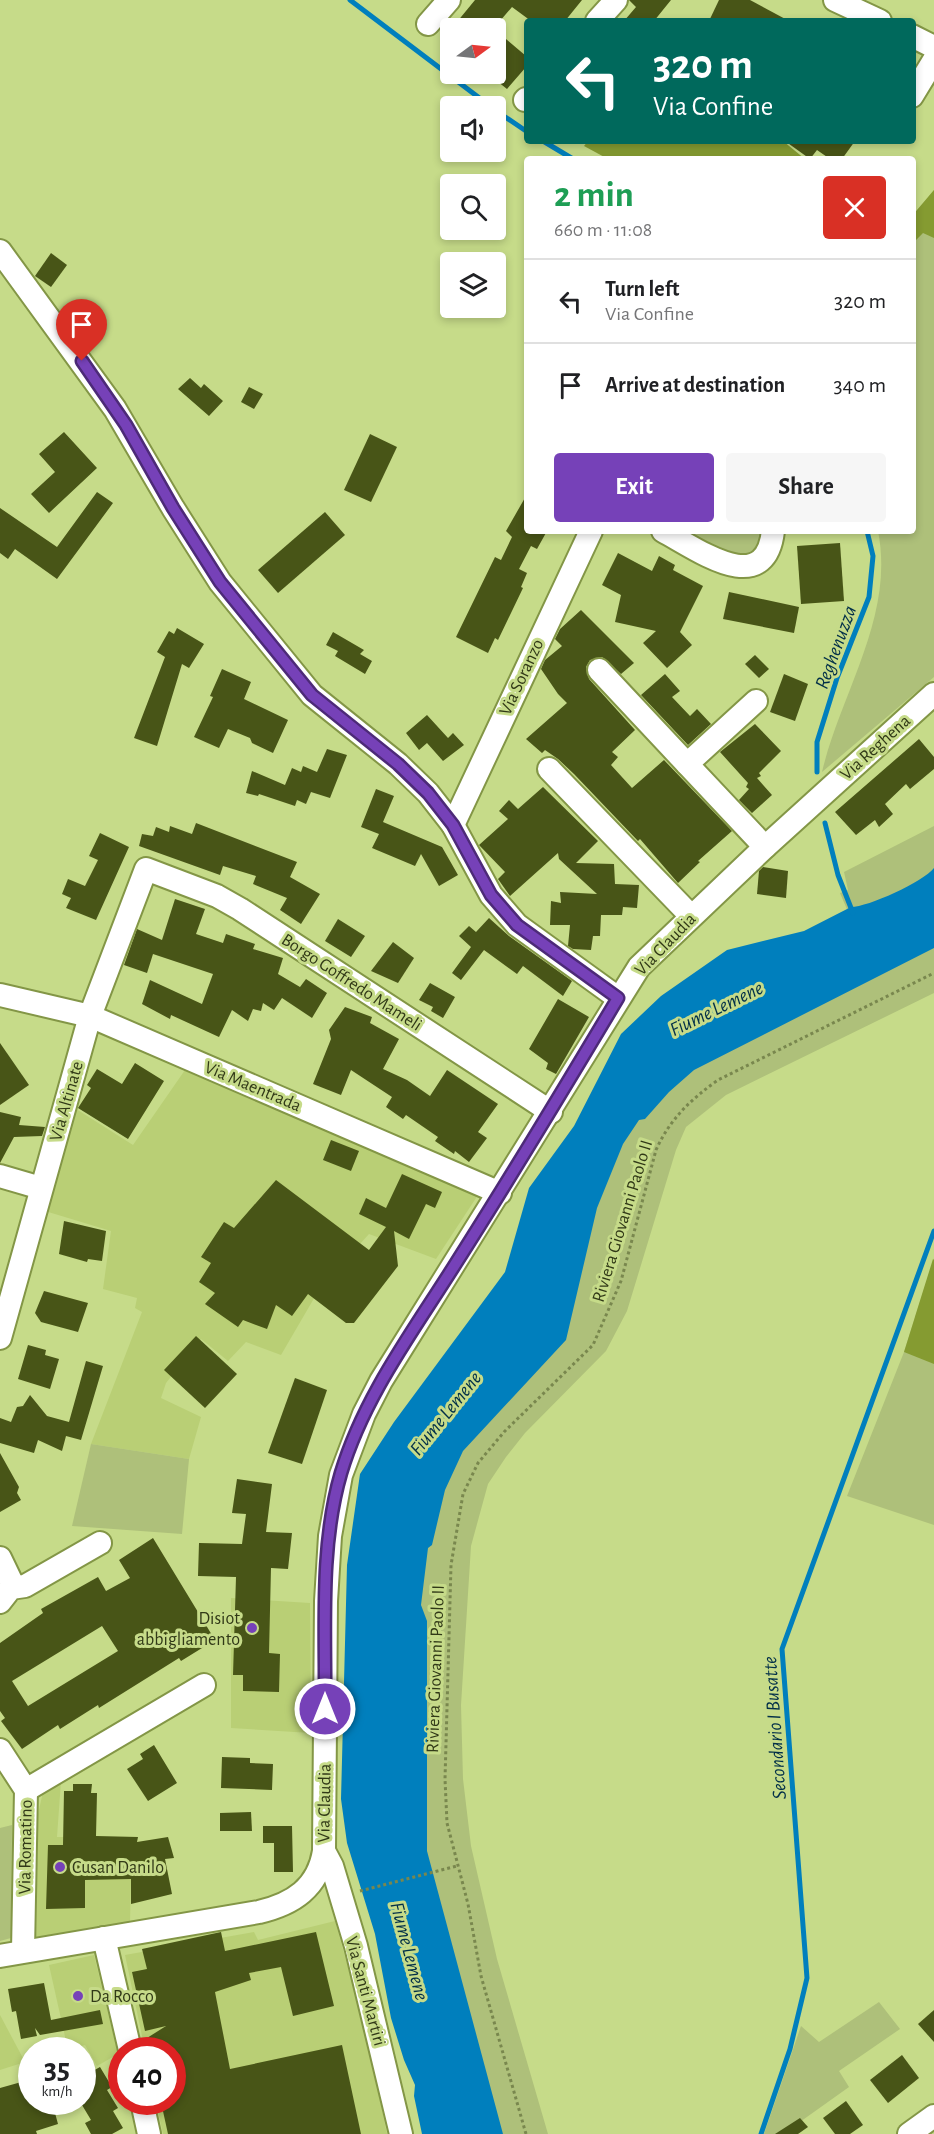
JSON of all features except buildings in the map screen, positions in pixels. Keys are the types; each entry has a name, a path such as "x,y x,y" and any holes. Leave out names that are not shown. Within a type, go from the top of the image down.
{"street":[{"path":"428,24 449,0"},
{"path":"600,18 616,0"},
{"path":"835,0 874,18"},
{"path":"916,38 934,46"},
{"path":"916,89 934,60"},
{"path":"0,251 115,409 220,582 312,695 398,764 428,793 453,825 501,909 517,925 618,998"},
{"name":"Via Soranzo","path":"453,825 590,534"},
{"path":"669,534 731,567 746,567 762,561 770,551 773,534"},
{"path":"599,670 765,847"},
{"name":"Via Reghena","path":"816,800 934,694"},
{"path":"687,764 756,701"},
{"path":"549,769 691,916"},
{"name":"Via Claudia","path":"0,1956 277,1908 290,1902 310,1886 320,1870 324,1851 326,1602 330,1536 341,1475 360,1422 381,1381 551,1112 618,998 639,967 816,800"},
{"name":"Via Altinate","path":"0,1338 90,1016 146,868"},
{"name":"Borgo Goffredo Mameli","path":"146,868 217,896 240,909 551,1112"},
{"name":"Via Maentrada","path":"0,995 90,1016 500,1193"},
{"path":"0,1176 41,1188"},
{"path":"6,1595 100,1543"},
{"path":"0,1558 12,1582 6,1595"},
{"path":"26,1790 204,1685"},
{"name":"Via Romatino","path":"0,1750 26,1790 23,1951"},
{"name":"Via Santi Martiri","path":"324,1851 346,1895 400,2134"},
{"path":"104,1938 127,2037"},
{"path":"145,2115 149,2134"},
{"path":"909,2134 934,2116"}],"path":[{"name":"Riviera Giovanni Paolo II","path":"526,2134 497,2040 481,1976 468,1904 447,1823 445,1779 451,1565 463,1494 478,1463 504,1432 594,1345 621,1281 656,1150 664,1132 691,1099 718,1080 934,973"},
{"path":"346,1895 457,1866"}],"shaded area":[{"path":"586,144 787,144 801,156 602,156 584,146"},
{"path":"934,190 934,677 822,772 873,624 879,593 881,562 878,534 916,534 916,211"},
{"path":"934,190 934,238 923,233 916,240 916,211"},
{"path":"693,534 764,534 752,555 734,556"},
{"path":"934,826 934,993 726,1095 686,1127 676,1150 627,1311 606,1351 525,1433 488,1484 471,1546 461,1705 463,1779 471,1846 497,1959 548,2134 457,2134 387,1820 440,1392 535,1277 560,1158 855,928 840,893 848,890 844,872"},
{"path":"185,1070 478,1195 436,1259 369,1234 320,1288 281,1355 246,1342 228,1361 201,1339 166,1383 161,1398 201,1417 189,1459 91,1444 142,1312 135,1308 137,1298 103,1289 111,1231 45,1211 73,1107 133,1145"},
{"path":"934,1258 934,1525 847,1496 904,1352"},
{"path":"934,1260 934,1364 904,1352"},
{"path":"91,1444 189,1459 182,1534 72,1526"},
{"path":"231,1598 310,1603 311,1733 231,1728"},
{"path":"61,1781 57,1837 132,1837 130,1922 36,1937 38,1814 43,1792"},
{"path":"12,1825 11,1938 0,1941 0,1828"},
{"path":"335,1921 365,2028 387,2134 163,2134 159,2115 186,2115 186,2037 142,2037 125,1955 254,1932 258,1940"},
{"path":"94,1955 114,2037 108,2037 108,2060 97,2066 96,2037 65,2037 49,1965"},
{"path":"879,2002 900,2029 839,2071 849,2087 783,2134 764,2134 801,2026 819,2042"},
{"path":"0,2015 18,2049 18,2064 0,2070"}],"water":[{"name":"Fiume Lemene","path":"934,868 934,948 694,1070 669,1092 645,1119 639,1120 623,1144 597,1208 566,1340 463,1451 445,1490 432,1545 428,1548 421,1605 427,1621 427,1851 503,2134 422,2134 414,2096 415,2085 404,2060 391,2018 375,1934 347,1843 341,1799 347,1565 360,1474 394,1422 505,1272 529,1188 574,1126 621,1034 661,996 727,950 804,931 851,907 870,903 895,893 919,880"}],"waterway":[{"name":"Reghenuzza","path":"350,0 477,96"},
{"name":"Reghenuzza","path":"506,117 524,130"},
{"name":"Reghenuzza","path":"548,144 568,156"},
{"name":"Reghenuzza","path":"817,772 817,742 837,678 869,597 873,556 868,534"},
{"name":"Reghenuzza","path":"825,823 838,875 853,913"},
{"name":"Secondario I Busatte","path":"761,2134 790,2049 807,1978 782,1649 934,1231"}],"place":[{"name":"Disiot abbigliamento","path":"252,1628"},
{"name":"Cusan Danilo","path":"60,1867"},
{"name":"Da Rocco","path":"78,1996"}],"route":[{"path":"82,361 126,425 173,508 220,582 312,695 398,764 428,793 453,825 491,895 517,925 618,998 551,1112 381,1381 350,1447 335,1498 330,1536 326,1602 325,1709"}]}
